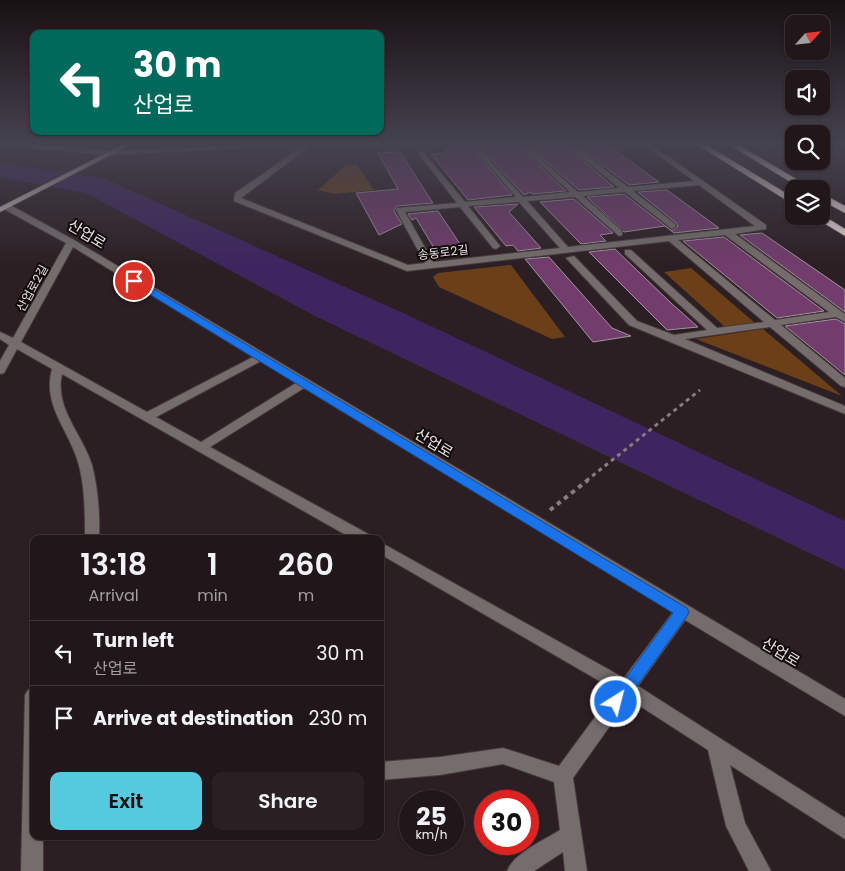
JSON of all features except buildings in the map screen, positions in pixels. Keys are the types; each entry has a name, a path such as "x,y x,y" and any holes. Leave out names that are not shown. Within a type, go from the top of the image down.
{"highway":[{"path":"766,185 785,196"},
{"path":"830,201 845,210"},
{"path":"830,224 845,233"}],"main road":[{"path":"2,207 47,185"}],"street":[{"name":"송동로2길","path":"253,185 238,195 237,199 407,268 568,254 670,238 763,227 703,185"},
{"path":"447,185 496,246"},
{"path":"509,185 568,254 632,323 673,338 845,410"},
{"path":"567,185 619,233"},
{"path":"620,185 672,226"},
{"path":"431,266 400,210 684,185"},
{"name":"산업로","path":"2,207 71,242 682,612 845,708"},
{"path":"728,232 841,317"},
{"path":"670,238 845,384"},
{"name":"산업로2길","path":"0,371 71,242"},
{"path":"628,252 715,332"},
{"path":"673,338 771,323 841,317"},
{"path":"0,335 358,535"},
{"path":"147,417 261,357"},
{"path":"58,367 53,380 61,417 85,464 92,535"},
{"path":"201,446 304,383"},
{"path":"384,549 627,688 845,828"},
{"path":"576,871 563,776 682,612"},
{"path":"716,746 736,826 760,871"},
{"path":"384,770 440,766 503,756 563,776"},
{"path":"518,871 527,862 571,835"},
{"path":"32,840 32,871"}],"path":[{"path":"535,523 700,390"}],"shaded area":[{"path":"41,185 118,185 403,313 845,521 845,570 315,316 86,193"},
{"path":"324,185 370,185 374,190 335,194 318,190"},
{"path":"511,265 565,337 552,339 439,287 433,277 438,273"},
{"path":"691,268 755,323 725,327 664,272"},
{"path":"763,329 842,396 696,339"}],"route":[{"path":"134,281 682,612 616,702"}]}
